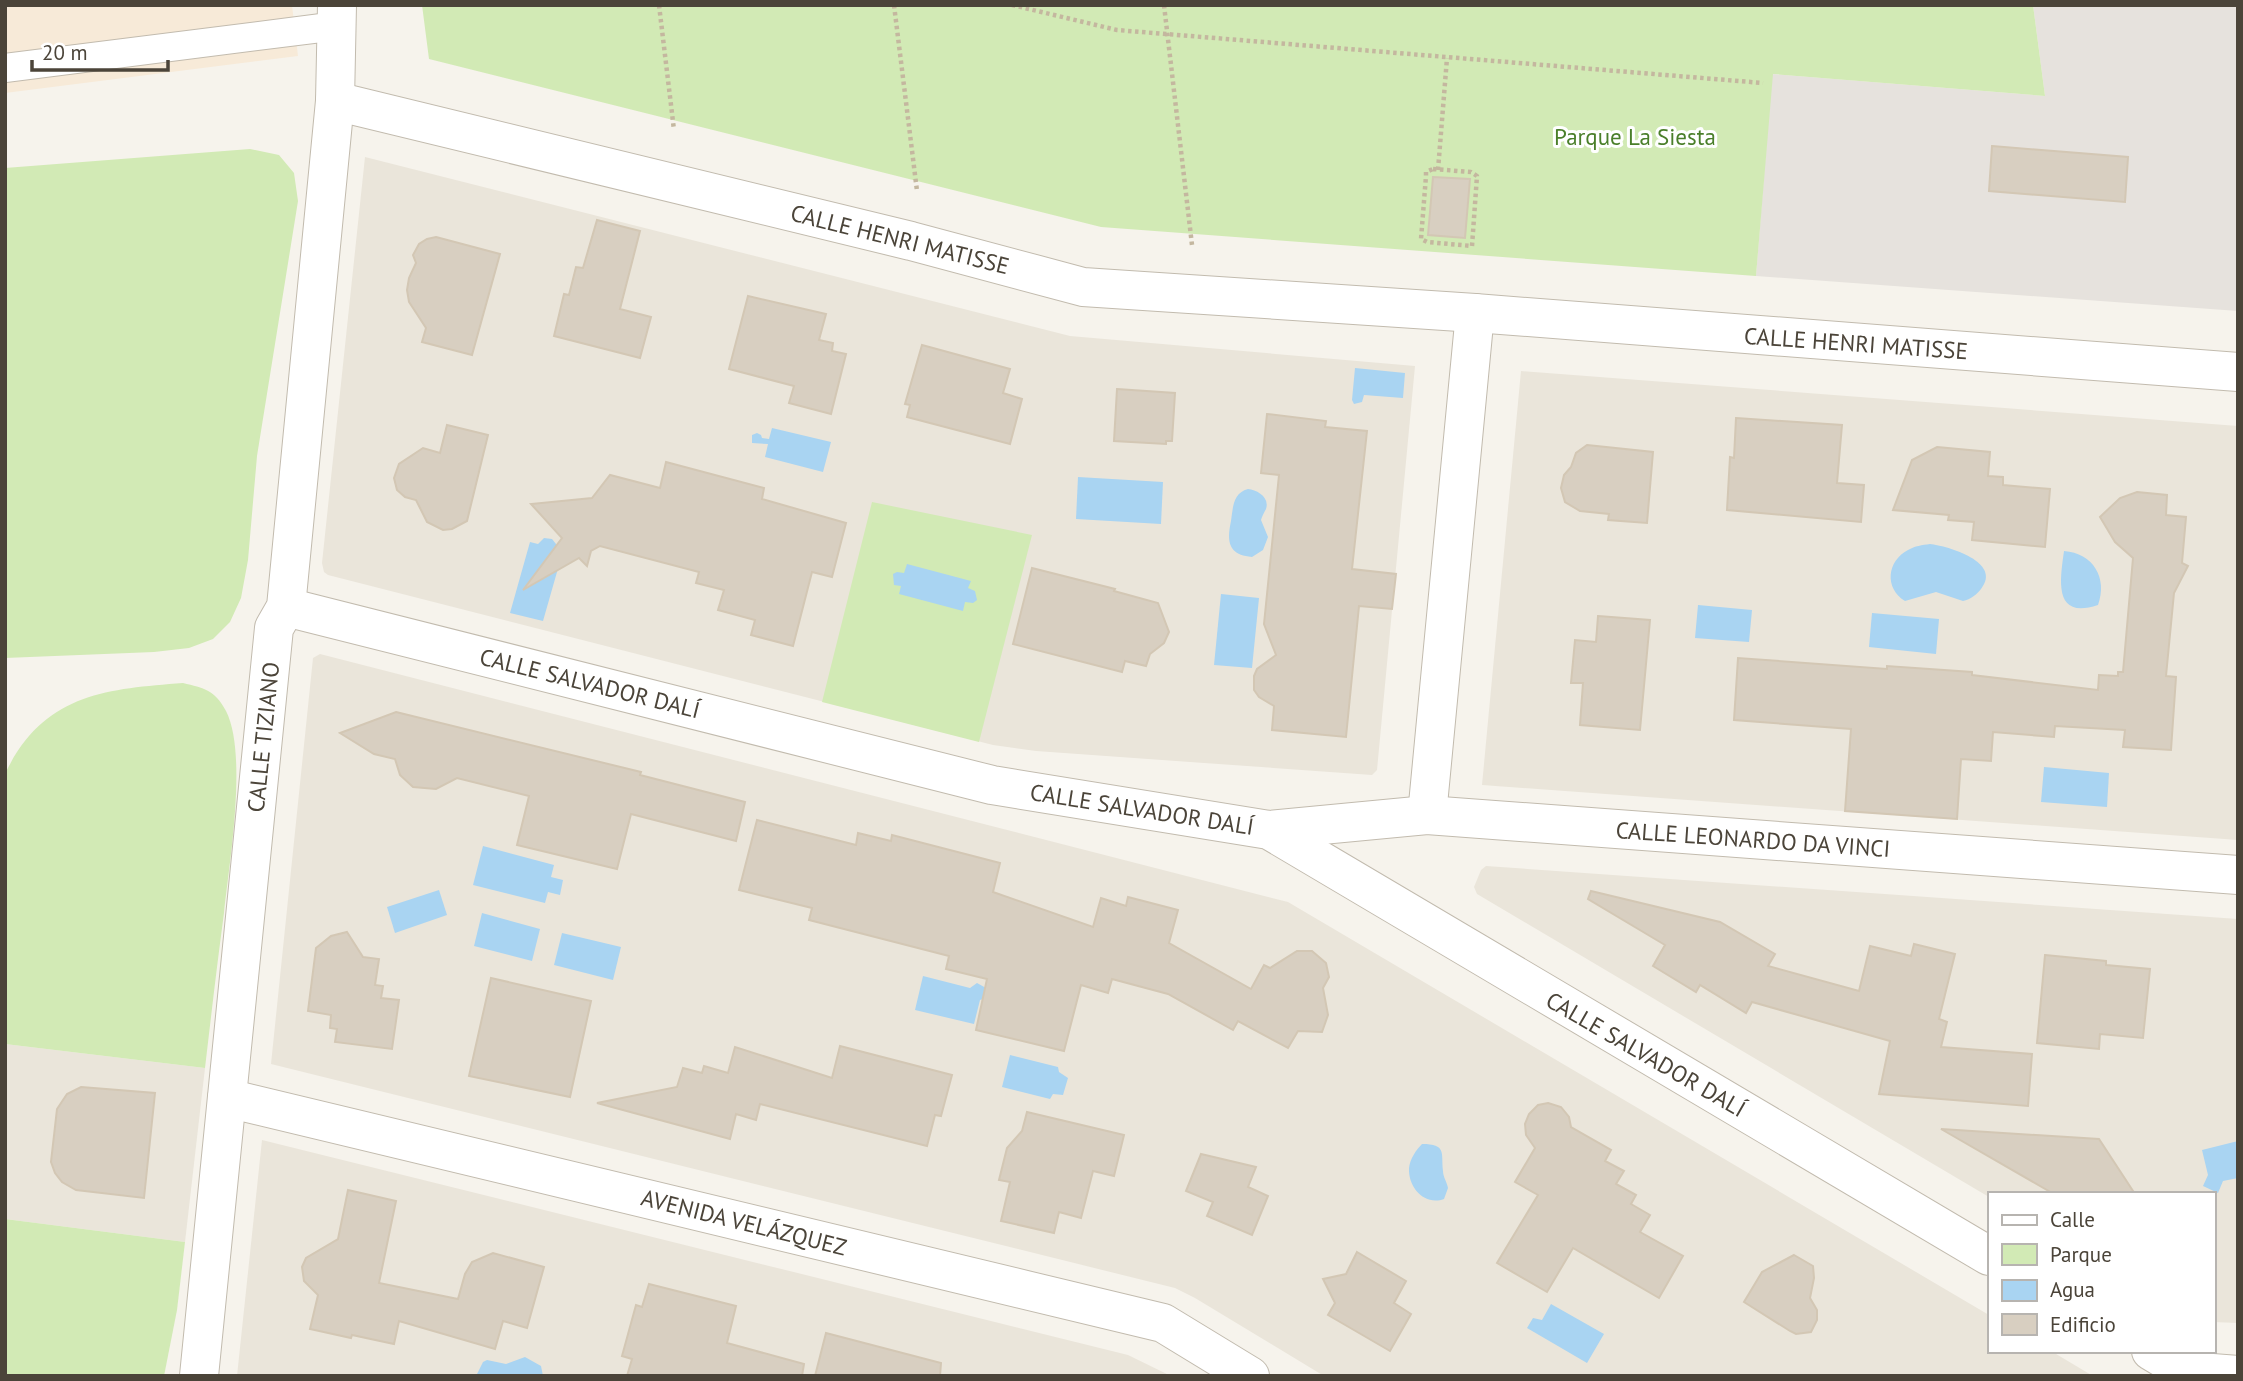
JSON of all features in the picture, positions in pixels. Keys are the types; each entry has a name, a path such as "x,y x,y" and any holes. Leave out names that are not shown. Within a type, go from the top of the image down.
{"street":[{"name":"CALLE TIZIANO","path":"198,1376 274,628 286,607 335,101 337,16"},
{"name":"CALLE HENRI MATISSE","path":"335,101 911,241 1083,287 1475,313 2238,372"},
{"path":"1427,815 1475,313"},
{"name":"CALLE SALVADOR DALÍ","path":"286,607 992,785 1269,830 1988,1255"},
{"name":"CALLE LEONARDO DA VINCI","path":"1269,830 1427,815 2238,875"},
{"name":"AVENIDA VELÁZQUEZ","path":"227,1098 1163,1324 1250,1376"},
{"path":"2154,1353 2189,1374 2238,1375"}],"lane":[{"path":"5,68 337,16"}],"path":[{"path":"659,5 674,130"},
{"path":"894,5 917,191"},
{"path":"1012,5 1117,30 1762,83"},
{"path":"1164,5 1192,244"},
{"path":"1438,170 1447,58"},
{"path":"1438,170 1471,172 1477,176 1472,246 1427,242 1421,239 1426,172 1438,170"}],"shaded area":[{"path":"5,5 292,5 298,56 5,93"},
{"path":"2033,5 2238,5 2238,311 1756,276 1772,74 2045,96"},
{"path":"365,157 1070,336 1415,366 1377,770 1372,775 1036,751 993,745 328,575 324,572 322,563"},
{"path":"1521,371 2238,426 2238,840 1482,785"},
{"path":"320,654 1288,902 1988,1314 1988,1353 2054,1353 2093,1376 1324,1376 1175,1288 271,1064 313,658"},
{"path":"1486,866 2238,919 2238,1323 2215,1322 2215,1192 1988,1192 1988,1196 1477,894 1474,887 1481,870"},
{"path":"5,1044 205,1068 185,1242 5,1219"},
{"path":"262,1140 1128,1355 1171,1376 237,1376"}],"green space":[{"name":"Parque La Siesta","path":"422,5 2033,5 2045,96 1773,74 1756,276 1101,227 429,59"},
{"path":"250,149 279,155 294,173 298,201 257,456 248,560 241,598 230,622 213,639 189,648 5,658 5,168"},
{"path":"872,502 1032,535 979,742 822,702"},
{"path":"183,683 208,691 218,698 226,711 236,754 233,839 205,1068 5,1044 5,774 20,747 38,727 57,712 102,693"},
{"path":"5,1219 185,1242 177,1310 164,1376 5,1376"}],"water":[{"path":"1355,368 1405,373 1403,398 1364,395 1362,402 1354,404 1352,400"},
{"path":"772,428 831,442 823,472 765,457 768,444 752,443 752,435 757,433 762,438 769,439"},
{"path":"1078,477 1163,482 1161,524 1076,519"},
{"path":"1248,489 1262,495 1267,505 1261,520 1268,537 1263,550 1252,557 1233,550 1229,540 1235,501 1239,494"},
{"path":"544,538 552,539 556,549 563,551 543,621 510,613 530,542 538,544"},
{"path":"1930,544 1960,552 1979,563 1985,571 1986,579 1981,589 1963,601 1936,592 1905,601 1898,596 1891,582 1892,568 1896,561 1911,549"},
{"path":"2064,551 2083,556 2096,569 2101,585 2098,605 2083,608 2073,607 2066,602 2061,585"},
{"path":"907,564 971,581 968,588 975,591 977,600 973,603 965,602 963,611 899,594 901,586 894,585 893,574 904,573"},
{"path":"1221,594 1259,598 1252,668 1214,665"},
{"path":"1698,605 1752,610 1749,642 1695,638"},
{"path":"1872,613 1939,619 1936,654 1869,647"},
{"path":"2044,767 2109,773 2107,807 2041,802"},
{"path":"483,846 554,865 551,877 563,880 560,895 548,892 545,903 473,885"},
{"path":"439,890 447,915 395,933 387,907"},
{"path":"482,913 540,929 532,961 474,946"},
{"path":"562,933 621,947 613,980 554,965"},
{"path":"923,976 970,988 977,983 986,988 974,1024 915,1010"},
{"path":"1010,1055 1058,1067 1059,1072 1068,1078 1063,1095 1053,1094 1050,1099 1002,1087"},
{"path":"2238,1141 2238,1178 2223,1181 2218,1193 2203,1186 2208,1175 2202,1150"},
{"path":"1422,1144 1436,1146 1441,1151 1443,1173 1448,1188 1444,1199 1424,1198 1411,1182 1409,1168"},
{"path":"1551,1304 1604,1334 1587,1363 1527,1328 1533,1318 1542,1320"},
{"path":"525,1357 541,1366 543,1376 476,1376 483,1362 487,1360 506,1364"}],"building":[{"path":"1992,146 2128,157 2125,202 1989,191"},
{"path":"1433,177 1470,179 1465,238 1428,235"},
{"path":"597,220 640,231 620,309 651,317 640,358 554,336 564,294 569,295 576,267 583,268"},
{"path":"436,237 500,254 472,355 422,342 426,328 409,302 409,278 416,263 413,255 419,244"},
{"path":"748,296 826,314 819,340 833,343 832,351 846,354 831,414 789,403 794,386 729,369"},
{"path":"922,345 1010,369 1003,393 1022,399 1010,444 907,417 910,405 905,404"},
{"path":"1117,389 1175,393 1172,441 1166,441 1166,444 1114,441"},
{"path":"1267,414 1326,421 1325,427 1367,431 1352,569 1396,574 1392,609 1359,606 1346,737 1272,730 1274,706 1259,697 1254,690 1257,669 1276,655 1264,624 1279,475 1261,473"},
{"path":"1736,418 1842,425 1837,483 1864,485 1861,522 1727,510 1730,457 1734,458"},
{"path":"447,425 488,435 467,521 452,529 443,530 427,522 416,500 405,497 397,490 394,478 399,464 423,448 440,453"},
{"path":"1587,445 1653,452 1647,523 1608,520 1609,514 1580,511 1565,502 1561,488 1564,475 1571,467 1576,453"},
{"path":"1937,447 1990,452 1988,476 2003,477 2003,485 2050,489 2045,547 1972,540 1974,522 1948,520 1949,515 1893,510 1912,460"},
{"path":"666,462 764,488 762,499 846,523 832,577 812,572 793,646 751,635 755,620 718,610 724,590 696,583 699,572 600,546 591,551 587,566 579,558 523,590 562,538 531,504 592,498 610,475 660,488"},
{"path":"2137,492 2167,495 2166,515 2186,517 2182,563 2188,566 2174,593 2166,676 2176,677 2171,750 2123,747 2125,730 2055,726 2054,737 1993,732 1991,761 1961,759 1957,819 1845,811 1851,729 1734,720 1738,658 1972,672 1972,675 2098,690 2099,675 2118,676 2118,672 2123,672 2133,558 2115,542 2100,517 2120,498"},
{"path":"1032,568 1158,603 1169,632 1164,643 1150,654 1146,666 1125,661 1122,672 1013,644"},
{"path":"1598,616 1650,620 1640,730 1580,725 1583,683 1571,683 1575,640 1596,642"},
{"path":"396,712 641,772 640,775 745,802 736,841 631,814 617,869 517,845 529,796 457,778 436,789 413,787 400,775 395,759 374,754 340,733"},
{"path":"757,820 856,845 858,833 891,841 892,835 1000,863 993,892 1093,927 1101,898 1126,906 1128,897 1178,910 1169,943 1251,989 1264,965 1270,968 1297,951 1312,951 1326,963 1329,977 1323,988 1328,1015 1322,1032 1298,1031 1288,1048 1238,1021 1233,1030 1168,994 1112,979 1108,993 1081,985 1064,1051 976,1030 987,979 946,969 949,956 809,920 812,908 739,890"},
{"path":"1591,891 1720,922 1775,954 1768,966 1859,991 1870,946 1911,956 1914,944 1955,954 1939,1019 1947,1022 1941,1047 2032,1054 2028,1106 1879,1094 1890,1041 1752,1002 1746,1013 1700,985 1696,992 1653,966 1665,945 1588,899"},
{"path":"347,932 363,957 379,959 375,985 383,986 381,998 399,1000 392,1049 335,1042 337,1029 330,1028 331,1015 308,1011 316,948 331,936"},
{"path":"2045,955 2106,961 2106,965 2150,969 2143,1038 2100,1034 2099,1049 2037,1043"},
{"path":"491,978 591,1001 570,1097 469,1076"},
{"path":"840,1046 952,1075 941,1116 935,1115 927,1146 760,1104 756,1120 736,1114 730,1139 597,1103 677,1087 683,1068 702,1073 704,1066 728,1073 735,1047 832,1078"},
{"path":"81,1087 155,1093 144,1198 76,1190 62,1182 55,1173 51,1162 57,1109 67,1094"},
{"path":"1548,1103 1561,1107 1569,1117 1571,1127 1611,1150 1605,1161 1624,1171 1616,1184 1636,1195 1631,1204 1650,1215 1640,1232 1683,1256 1659,1298 1573,1248 1547,1292 1497,1263 1538,1195 1515,1182 1535,1148 1526,1135 1525,1124 1529,1114 1538,1105"},
{"path":"1027,1112 1124,1135 1114,1176 1093,1171 1081,1218 1059,1212 1054,1233 1001,1221 1010,1182 999,1180 1007,1148 1022,1131"},
{"path":"1941,1129 2099,1139 2134,1192 2051,1192"},
{"path":"1201,1154 1256,1167 1248,1187 1268,1196 1252,1235 1207,1216 1213,1202 1186,1191"},
{"path":"348,1190 396,1201 379,1283 458,1299 465,1274 472,1262 493,1253 544,1267 527,1328 503,1321 495,1349 399,1321 394,1344 310,1329 318,1295 304,1281 302,1267 306,1258 338,1239"},
{"path":"1357,1252 1406,1281 1394,1303 1411,1314 1390,1351 1328,1315 1335,1303 1323,1279 1346,1274"},
{"path":"1794,1255 1813,1266 1814,1278 1810,1298 1817,1310 1817,1320 1811,1332 1796,1334 1744,1302 1762,1272"},
{"path":"649,1284 736,1306 727,1343 804,1364 802,1376 627,1376 632,1359 622,1356 636,1305 642,1307"},
{"path":"826,1333 941,1363 940,1376 815,1376"}]}
